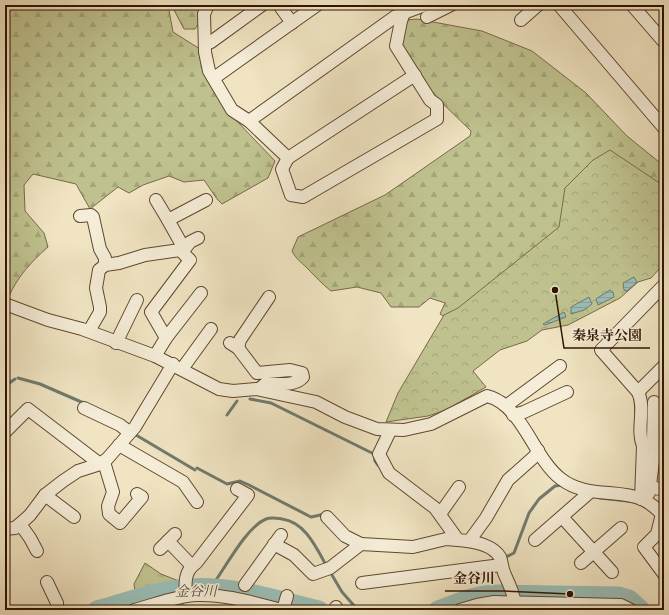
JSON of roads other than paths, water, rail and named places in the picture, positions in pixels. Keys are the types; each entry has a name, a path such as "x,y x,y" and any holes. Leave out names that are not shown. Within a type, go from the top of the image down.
{"street":[{"path":"208,5 204,14 207,65 232,110 250,121 288,158"},
{"path":"205,44 211,42 262,5"},
{"path":"279,5 292,23"},
{"path":"214,78 317,5"},
{"path":"250,121 406,8 425,5"},
{"path":"427,17 451,5"},
{"path":"521,20 538,5"},
{"path":"559,5 664,128"},
{"path":"632,5 664,42"},
{"path":"406,8 401,21 396,46 415,75 430,100 437,105 437,119 303,197 291,195 282,169 288,158 415,75"},
{"path":"156,200 182,245 183,251 190,260 150,312 166,338"},
{"path":"168,220 206,200"},
{"path":"80,216 91,215 93,217 100,249 105,262"},
{"path":"89,332 100,312 96,288 99,270 105,262 105,248 100,226 101,215"},
{"path":"183,251 190,242 198,238"},
{"path":"105,262 119,263 145,255 169,251 183,251"},
{"path":"641,499 643,446 640,440 642,401 638,392 601,350 664,286"},
{"path":"155,356 166,338 200,293"},
{"path":"259,389 265,384 287,384 299,381 303,377 302,373 290,370 257,373 234,345 240,340 269,297"},
{"path":"116,343 137,300"},
{"path":"5,304 155,356 219,389 233,391 259,389 316,402 363,425 390,431 404,430 432,424 487,396 498,400 509,410 560,478 590,492 641,499 661,511 657,534 644,547 664,574"},
{"path":"5,529 15,528 30,515 45,494 78,471 102,463 135,427 178,367 211,329"},
{"path":"509,410 560,366"},
{"path":"638,392 664,366"},
{"path":"509,410 524,412 567,392"},
{"path":"641,499 649,493 650,486 655,445 653,441 654,402"},
{"path":"84,408 120,425 130,432"},
{"path":"5,432 28,409 102,463 113,492 108,506 109,514 120,523 142,497 137,494"},
{"path":"390,431 380,451 382,461 395,478 428,502 464,540"},
{"path":"119,445 183,482 197,502"},
{"path":"464,540 486,518 508,480 535,456 538,450"},
{"path":"650,486 660,489 664,486"},
{"path":"440,514 459,487"},
{"path":"134,610 173,599 184,586 192,566 196,564 248,495 237,489"},
{"path":"535,540 590,492"},
{"path":"45,494 74,517"},
{"path":"327,517 345,536 360,544 413,547 446,540 478,542 497,553 501,560 500,565 514,600"},
{"path":"562,517 612,572"},
{"path":"20,524 37,551"},
{"path":"581,563 621,528"},
{"path":"245,585 278,539 312,574 328,569 360,544"},
{"path":"168,541 192,566"},
{"path":"362,583 500,565"},
{"path":"47,582 57,603 57,610"},
{"path":"184,586 210,596 238,599 283,610 287,596"},
{"path":"460,610 485,603 514,600 621,605 631,610"}],"water":[{"path":"634,277 637,282 627,291 624,290 623,283"},
{"path":"610,290 613,292 614,297 598,305 596,299"},
{"path":"589,297 592,304 584,310 571,314 571,307"},
{"path":"564,312 566,317 545,325 543,324"}],"waterway":[{"path":"18,378 40,384 86,404"},
{"path":"5,386 15,379"},
{"path":"250,399 271,403 374,454 375,461 378,465"},
{"path":"227,415 237,401"},
{"path":"136,435 195,470"},
{"path":"197,468 227,484 240,481 311,517 325,514"},
{"path":"504,558 514,553 529,513 539,499 555,486 562,485"},
{"path":"600,498 628,501"},
{"path":"216,580 245,537 259,523 270,518 290,521 303,530 314,543 326,565"},
{"path":"329,570 342,592 357,609"},
{"name":"金谷川","path":"97,610 166,591 189,588 238,591 319,610"},
{"path":"160,592 177,610"},
{"name":"金谷川","path":"438,610 474,597 489,594 619,596 629,599 641,610"}],"place":[{"name":"秦泉寺公園","path":"555,290"},
{"name":"金谷川","path":"570,594"}]}
